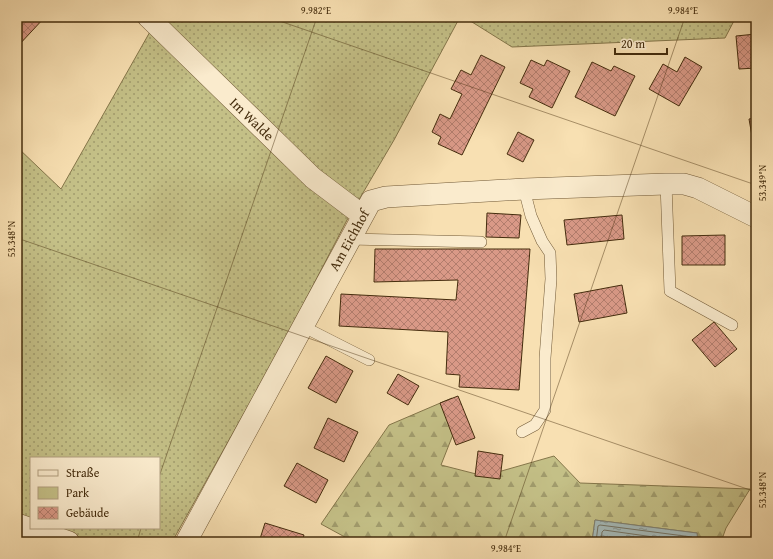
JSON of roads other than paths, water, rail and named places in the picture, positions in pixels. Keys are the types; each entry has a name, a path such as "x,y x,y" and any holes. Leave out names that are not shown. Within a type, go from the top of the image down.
{"street":[{"name":"Im Walde","path":"148,17 313,178 362,214"},
{"name":"Am Eichhof","path":"186,542 362,214 371,201 386,197 524,189 684,184 698,188 756,217"},
{"path":"17,524 30,528"},
{"path":"31,529 69,542"}],"lane":[{"path":"666,184 670,291 732,325"},
{"path":"522,432 535,425 545,410 545,358 551,279 550,253 542,241 532,216 524,189"},
{"path":"349,239 481,242"},
{"path":"302,326 369,360"}],"water":[{"path":"595,520 697,533 698,542 592,542"}]}
